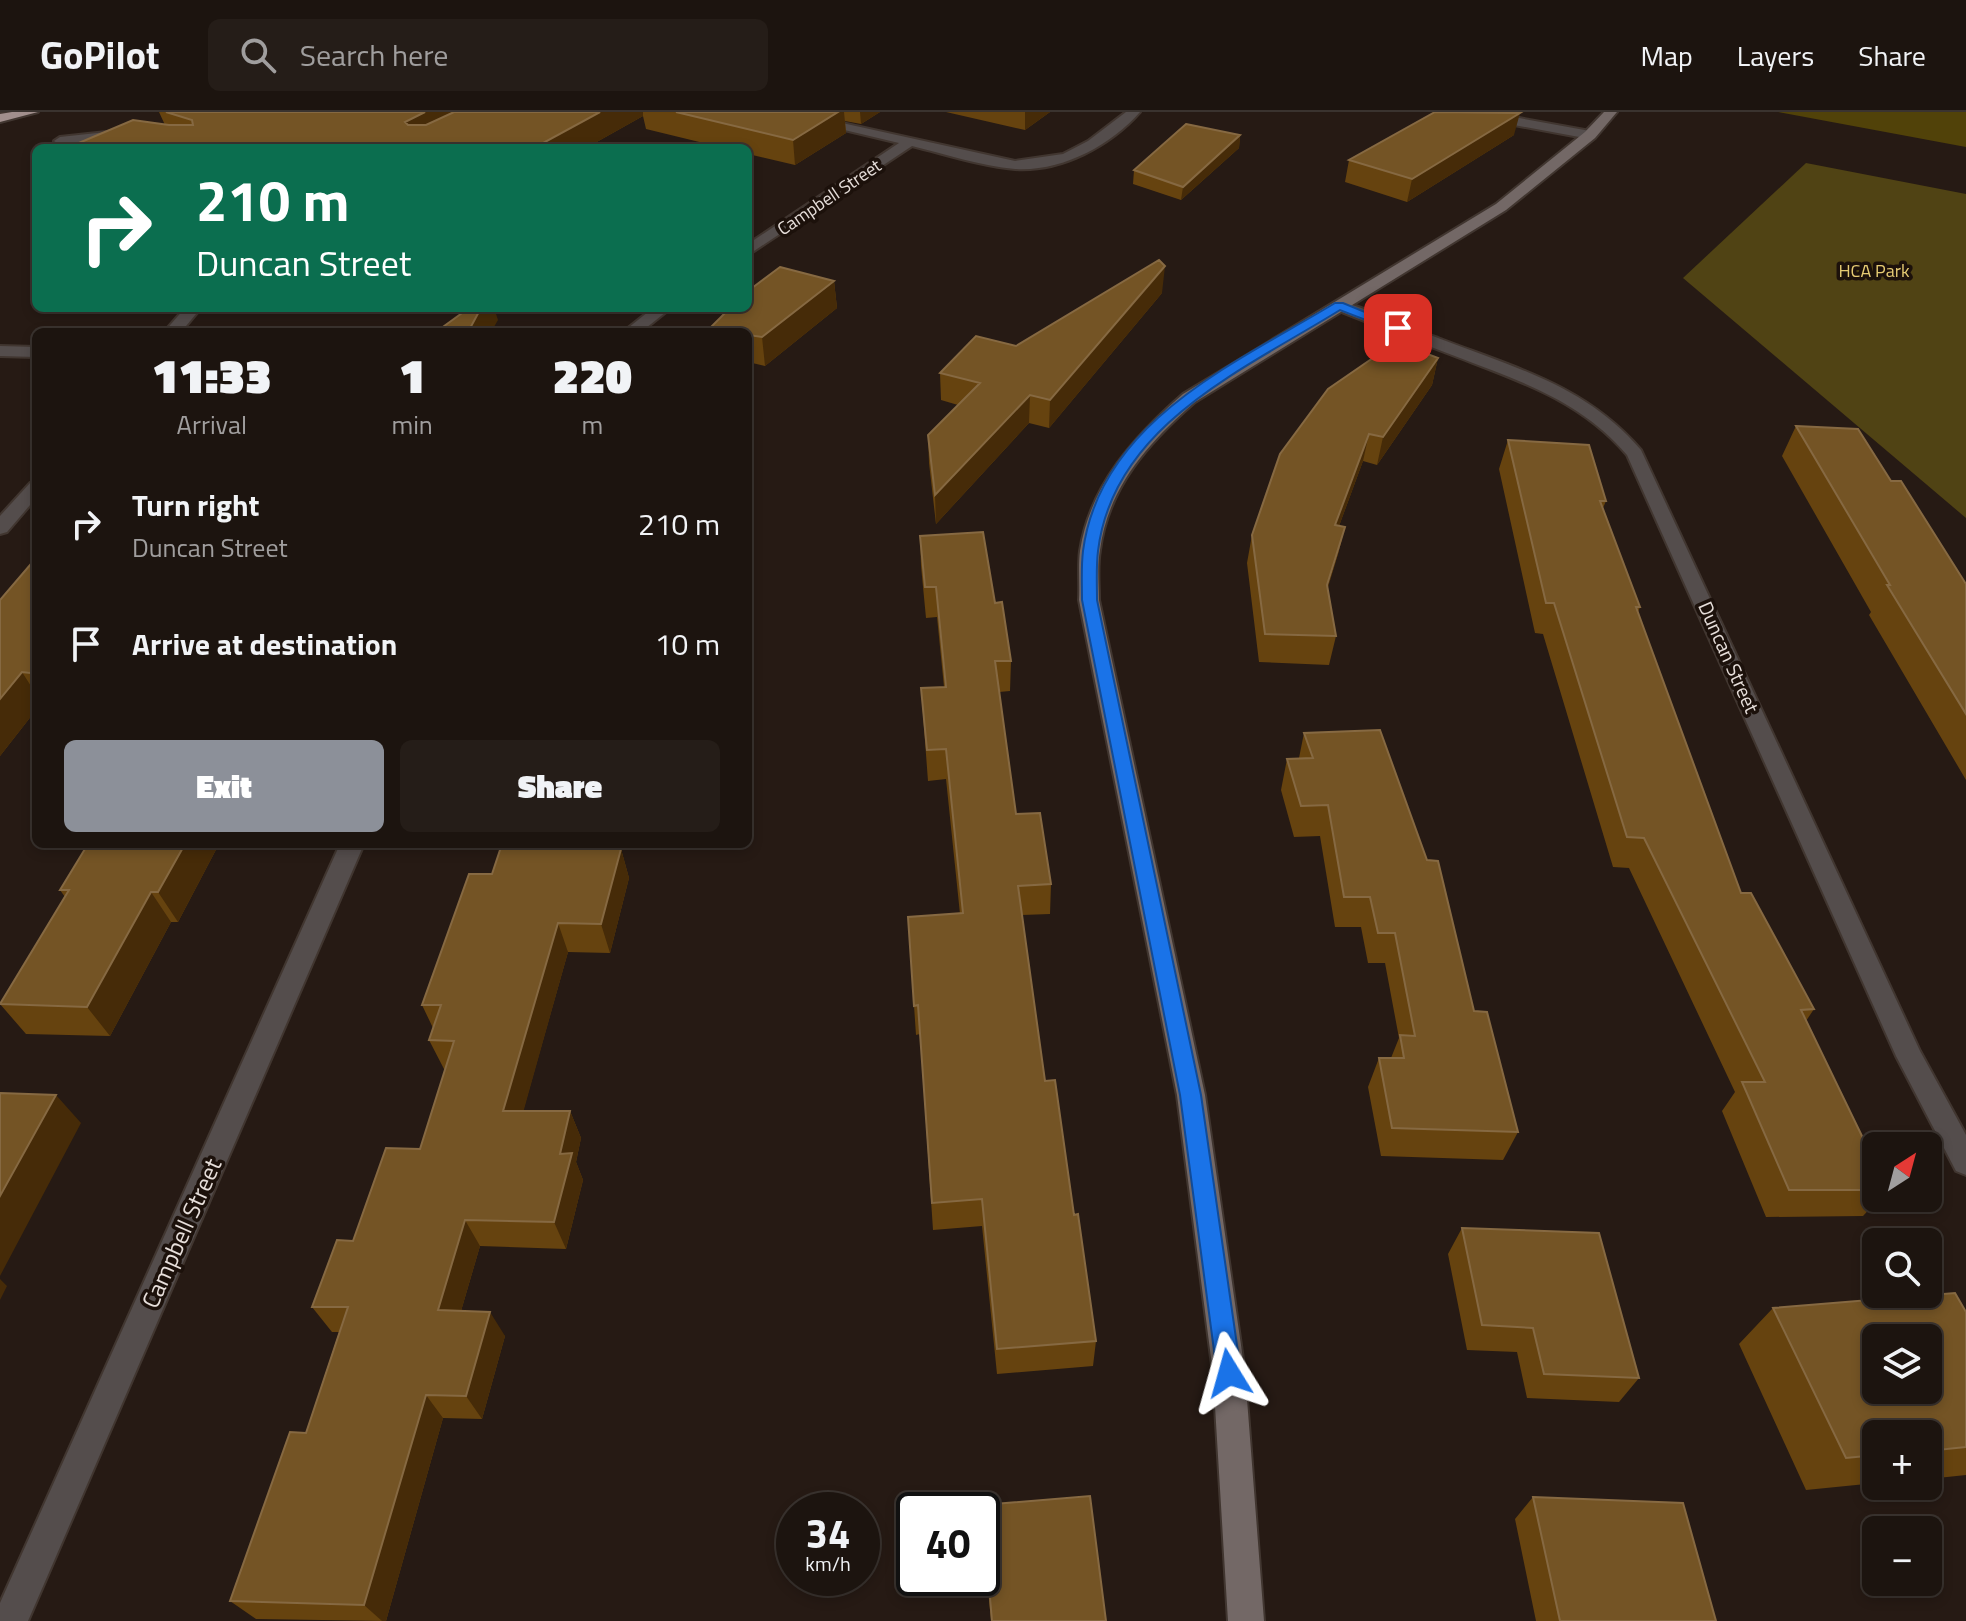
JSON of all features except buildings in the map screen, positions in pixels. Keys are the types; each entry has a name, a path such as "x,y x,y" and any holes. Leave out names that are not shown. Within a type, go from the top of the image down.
{"highway":[{"path":"0,118 32,112"}],"street":[{"path":"775,112 1015,165 1043,164 1084,152 1134,112"},
{"path":"1466,112 1590,135"},
{"path":"1246,1621 1229,1373 1191,1095 1089,600 1090,550 1102,505 1123,464 1152,429 1189,398 1501,207 1590,135 1611,112"},
{"path":"60,141 119,133 142,136"},
{"name":"Campbell Street","path":"752,248 910,142"},
{"name":"Duncan Street","path":"1339,306 1545,385 1581,404 1612,427 1635,454 1909,1056 1966,1162"},
{"path":"176,328 190,312"},
{"path":"636,328 658,312"},
{"path":"0,351 32,352"},
{"path":"0,528 32,492"},
{"name":"Campbell Street","path":"10,1621 350,848"}],"shaded area":[{"path":"1778,112 1966,112 1966,147"}],"green space":[{"name":"HCA Park","path":"1806,163 1966,194 1966,518 1683,278"}],"route":[{"path":"1229,1373 1191,1095 1089,600 1090,550 1102,505 1123,464 1152,429 1189,398 1339,306 1398,328"}]}
